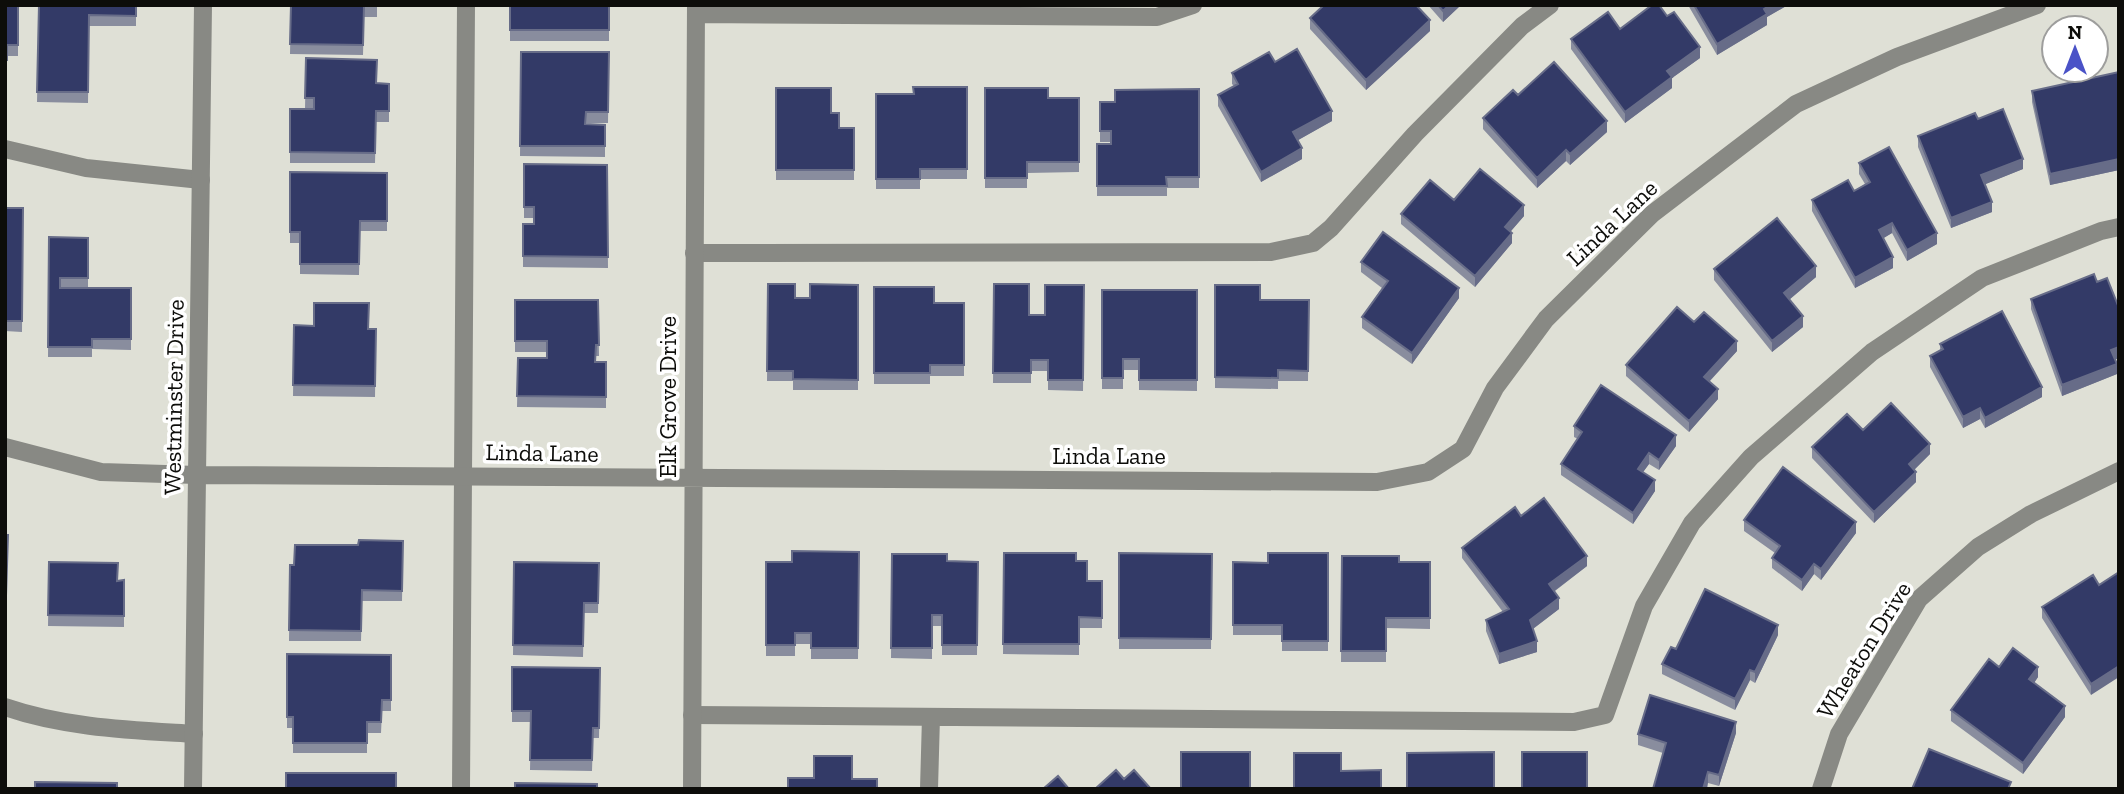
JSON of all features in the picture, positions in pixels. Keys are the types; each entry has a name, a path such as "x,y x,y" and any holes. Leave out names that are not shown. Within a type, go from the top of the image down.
{"street":[{"name":"Westminster Drive","path":"193,789 204,5"},
{"path":"461,789 466,5"},
{"path":"696,10 1157,17 1193,5"},
{"path":"694,253 1270,252 1312,243 1331,228 1415,134 1522,26 1550,5"},
{"name":"Linda Lane","path":"5,447 101,472 197,475 1377,482 1427,472 1462,449 1494,388 1546,319 1652,214 1796,104 1897,57 2037,5"},
{"name":"Elk Grove Drive","path":"692,789 696,10"},
{"path":"5,149 86,168 201,180"},
{"path":"692,715 1574,722 1605,715 1644,606 1692,523 1751,457 1872,352 1982,278 2101,231 2119,227"},
{"name":"Wheaton Drive","path":"1821,789 1839,734 1919,599 1978,547 2031,514 2119,471"},
{"path":"5,707 31,716 107,728 194,734"},
{"path":"929,789 931,717"}],"building":[{"path":"5,5 18,5 18,45 7,45 7,60 5,60"},
{"path":"39,5 136,5 136,16 89,15 88,92 37,92"},
{"path":"291,5 377,6 364,6 363,45 290,44"},
{"path":"510,5 609,5 609,30 510,30"},
{"path":"1324,5 1416,5 1430,20 1366,80 1310,18"},
{"path":"1438,5 1449,5 1443,11"},
{"path":"1652,5 1659,5 1667,16 1674,12 1700,47 1667,71 1672,77 1625,112 1571,39 1608,12 1620,29"},
{"path":"1694,5 1770,5 1764,9 1767,14 1717,44"},
{"path":"1297,49 1332,111 1293,132 1302,148 1261,172 1218,95 1238,84 1232,73 1269,52 1275,62"},
{"path":"521,52 609,52 608,112 586,112 585,124 605,125 605,146 520,146"},
{"path":"306,58 377,60 376,83 389,84 389,111 376,111 375,153 290,152 290,109 314,109 314,98 305,98"},
{"path":"1554,62 1607,121 1570,154 1566,150 1537,178 1483,118 1513,90 1518,95"},
{"path":"2119,72 2119,159 2050,174 2032,91 2064,84 2110,84 2110,74"},
{"path":"913,87 967,87 967,169 920,169 920,179 876,179 876,94 914,94"},
{"path":"776,88 831,88 831,113 839,113 839,128 854,128 854,170 776,170"},
{"path":"985,88 1048,88 1048,98 1079,98 1079,162 1027,162 1027,178 985,178"},
{"path":"1199,89 1199,177 1166,177 1167,186 1097,186 1097,144 1111,144 1111,131 1100,131 1100,102 1115,102 1115,90"},
{"path":"2003,109 2023,159 1981,175 1992,202 1951,218 1918,136 1975,113 1978,119"},
{"path":"1889,147 1937,233 1907,250 1892,223 1879,230 1893,257 1855,278 1812,200 1848,180 1854,191 1870,182 1859,163"},
{"path":"524,164 607,165 608,257 523,256 523,224 534,224 534,207 524,207"},
{"path":"1480,169 1524,205 1505,227 1512,233 1475,276 1401,214 1430,180 1454,200"},
{"path":"290,172 387,173 387,221 360,221 359,264 300,264 300,232 290,232"},
{"path":"5,208 23,208 22,321 5,321"},
{"path":"1777,218 1816,266 1784,293 1803,316 1772,341 1714,269"},
{"path":"1383,232 1459,288 1412,353 1362,317 1388,281 1361,262"},
{"path":"49,237 88,238 88,278 60,278 60,288 131,288 131,339 92,339 92,347 48,347"},
{"path":"2094,274 2097,282 2107,278 2119,308 2119,347 2111,350 2117,364 2062,385 2031,299"},
{"path":"768,284 795,284 795,298 810,298 810,284 858,285 858,380 793,379 793,371 767,371"},
{"path":"994,284 1029,284 1029,315 1045,315 1045,285 1084,285 1083,380 1048,380 1048,360 1031,360 1031,373 993,373"},
{"path":"1215,285 1260,285 1260,300 1309,300 1308,371 1278,370 1278,378 1215,377"},
{"path":"874,287 934,287 934,303 964,303 964,365 930,365 930,373 874,373"},
{"path":"1102,290 1197,290 1197,380 1139,380 1139,359 1123,359 1123,378 1102,378"},
{"path":"515,300 598,300 599,345 596,345 595,362 606,362 606,397 517,396 518,358 547,358 547,341 515,341"},
{"path":"314,303 369,303 368,329 376,329 375,386 293,385 294,325 314,326"},
{"path":"1677,307 1694,322 1704,312 1737,341 1704,377 1718,389 1689,421 1626,365"},
{"path":"2002,311 2042,387 1985,418 1980,408 1963,417 1930,356 1943,349 1940,344"},
{"path":"1601,385 1676,435 1659,460 1649,453 1638,469 1655,480 1633,513 1561,464 1582,432 1574,426"},
{"path":"1891,403 1930,444 1909,464 1916,472 1874,512 1812,447 1847,414 1863,430"},
{"path":"1783,467 1856,522 1821,569 1814,564 1802,580 1772,558 1780,546 1744,520"},
{"path":"1544,498 1587,556 1549,584 1559,598 1530,620 1537,641 1499,654 1486,620 1509,609 1462,548 1515,507 1521,516"},
{"path":"5,535 8,535 6,596 5,596"},
{"path":"359,540 403,541 402,591 362,590 361,631 289,630 290,565 294,565 295,545 358,545"},
{"path":"792,551 859,552 858,648 811,648 811,633 795,633 795,645 766,645 766,562 792,562"},
{"path":"1004,553 1076,553 1076,561 1087,561 1087,581 1102,581 1102,618 1079,617 1079,644 1003,644"},
{"path":"1119,553 1212,554 1211,639 1119,638"},
{"path":"1268,553 1328,553 1328,641 1282,641 1282,625 1233,625 1233,562 1268,563"},
{"path":"892,554 947,554 947,561 978,562 977,645 942,645 942,615 932,615 932,648 891,648"},
{"path":"1342,556 1399,556 1399,562 1430,562 1430,618 1386,618 1386,651 1341,651"},
{"path":"49,562 118,563 117,581 124,580 124,616 48,615"},
{"path":"514,562 599,563 598,603 584,603 583,646 513,645"},
{"path":"2119,572 2119,666 2091,684 2042,607 2093,575 2099,585"},
{"path":"1705,589 1778,625 1755,672 1750,670 1735,699 1662,664 1671,647 1676,649"},
{"path":"2013,648 2038,667 2029,679 2065,706 2023,763 1951,710 1989,659 1999,667"},
{"path":"287,654 391,655 391,700 382,700 381,722 367,722 367,743 293,743 293,717 287,717"},
{"path":"512,667 600,668 599,728 593,728 592,760 530,760 531,711 512,711"},
{"path":"1650,695 1736,722 1719,775 1708,772 1703,789 1653,789 1666,743 1638,734"},
{"path":"1929,749 2011,782 2008,789 1912,789"},
{"path":"1181,752 1250,752 1250,789 1181,789"},
{"path":"1494,752 1494,789 1407,789 1407,753"},
{"path":"1522,752 1587,752 1587,789 1522,789"},
{"path":"1294,753 1341,753 1341,771 1381,770 1381,789 1294,789"},
{"path":"814,756 852,756 852,779 877,779 877,789 788,789 788,778 814,778"},
{"path":"1116,770 1124,779 1134,770 1151,789 1095,789"},
{"path":"286,773 396,773 396,789 286,789"},
{"path":"1058,776 1069,789 1043,789"},
{"path":"35,782 117,783 117,789 35,789"},
{"path":"515,783 597,784 597,789 515,789"}]}
